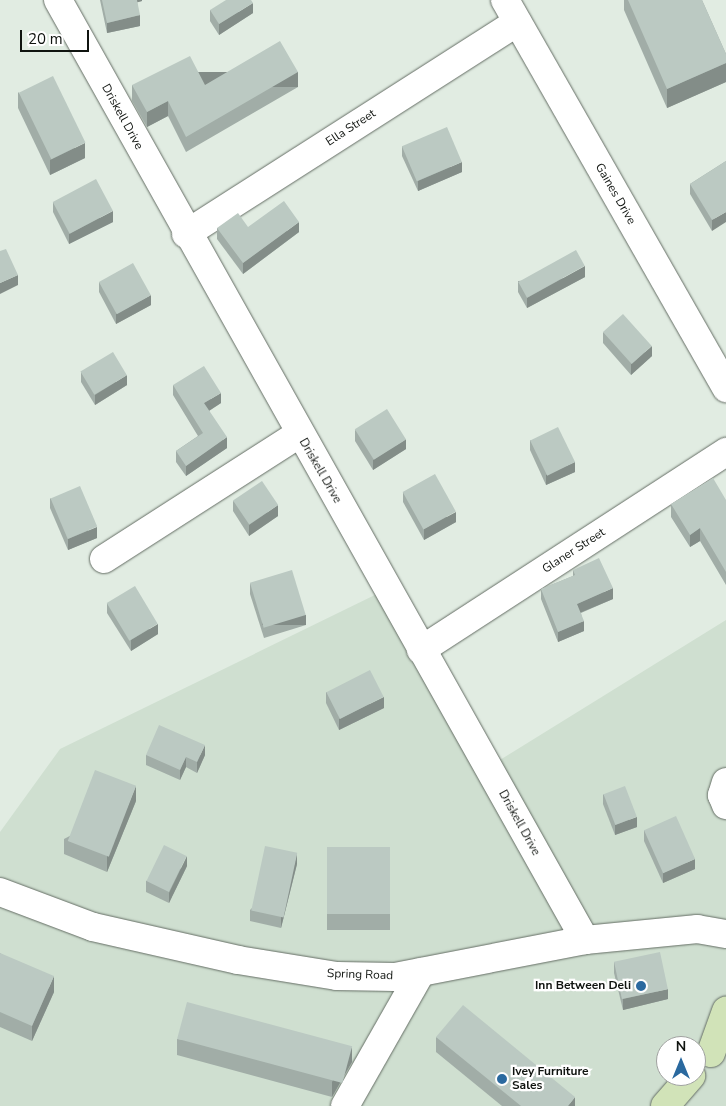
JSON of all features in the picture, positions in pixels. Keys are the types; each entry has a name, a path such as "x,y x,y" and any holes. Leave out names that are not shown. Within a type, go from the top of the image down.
{"main road":[{"path":"711,1056 726,1011"},
{"path":"665,1106 682,1086"}],"street":[{"name":"Driskell Drive","path":"58,0 186,234 585,940"},
{"name":"Ella Street","path":"186,234 511,11"},
{"name":"Gaines Drive","path":"511,11 726,388"},
{"path":"104,559 299,434"},
{"name":"Glaner Street","path":"421,650 726,452"},
{"path":"726,782 722,795 726,805"},
{"name":"Spring Road","path":"0,892 93,927 238,960 337,976 395,977 585,940 697,929 726,934"},
{"path":"345,1106 421,972"}],"shaded area":[{"path":"381,592 495,763 726,620 726,1106 0,1106 0,832 60,749"}],"building":[{"path":"102,0 137,0 140,15 107,23"},
{"path":"226,0 251,0 253,3 219,24 210,10"},
{"path":"628,0 702,0 726,54 726,63 667,89"},
{"path":"280,41 298,72 186,137 168,101 147,112 132,85 190,56 205,85"},
{"path":"53,76 85,143 51,159 19,93"},
{"path":"447,127 462,162 417,181 402,146"},
{"path":"726,161 726,212 712,220 690,184"},
{"path":"96,179 113,211 70,234 53,202"},
{"path":"284,201 299,222 243,263 217,228 238,213 248,227"},
{"path":"6,249 18,275 0,283 0,251"},
{"path":"576,250 585,266 527,298 518,282"},
{"path":"133,263 151,295 117,314 99,282"},
{"path":"623,314 652,346 632,364 603,332"},
{"path":"113,352 127,375 94,395 80,372"},
{"path":"204,366 221,393 204,403 227,437 186,466 176,451 203,433 173,385"},
{"path":"387,409 406,440 374,460 355,429"},
{"path":"558,427 575,462 547,476 530,441"},
{"path":"435,474 456,512 423,530 403,492"},
{"path":"713,478 726,500 726,572 700,528 690,535 671,504"},
{"path":"262,481 278,505 249,525 233,501"},
{"path":"80,486 97,527 68,539 51,499"},
{"path":"599,558 613,588 577,604 584,621 558,632 541,589 575,575 573,570"},
{"path":"292,570 306,615 264,628 250,583"},
{"path":"135,586 158,624 129,641 107,603"},
{"path":"370,670 384,697 340,719 326,692"},
{"path":"159,725 205,745 197,762 186,757 180,770 146,755"},
{"path":"95,770 136,786 109,857 68,841"},
{"path":"625,786 637,817 615,825 604,794"},
{"path":"676,816 695,859 663,873 644,830"},
{"path":"164,845 186,856 169,892 146,881"},
{"path":"265,846 297,853 284,917 251,911"},
{"path":"327,847 390,847 390,914 327,914"},
{"name":"Inn Between Deli","path":"660,952 668,989 622,999 614,962"},
{"path":"0,953 54,976 32,1026 0,1012"},
{"path":"187,1002 352,1046 342,1083 177,1039"},
{"name":"Ivey Furniture Sales","path":"463,1005 575,1097 568,1106 521,1106 436,1037"}],"place":[{"name":"Inn Between Deli","path":"641,986"},
{"name":"Ivey Furniture Sales","path":"502,1079"}]}
